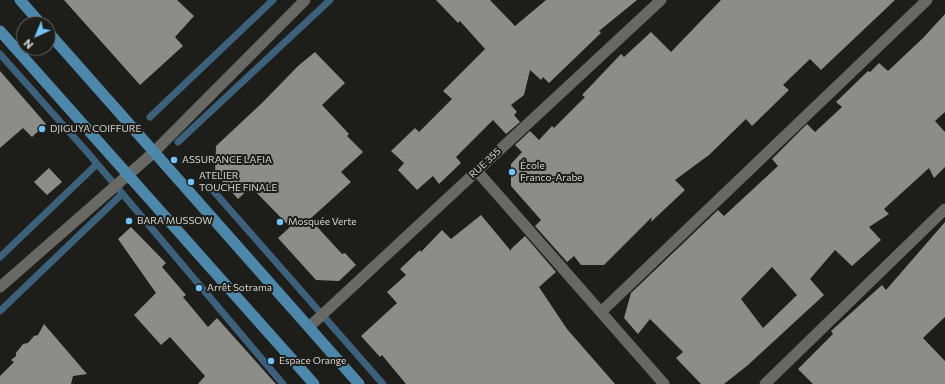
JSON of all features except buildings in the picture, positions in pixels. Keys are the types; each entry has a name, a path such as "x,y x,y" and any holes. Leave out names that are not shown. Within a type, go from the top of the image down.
{"main road":[{"path":"20,0 34,16"},
{"path":"0,31 314,384"},
{"path":"56,41 153,153 310,327 359,384"}],"street":[{"path":"0,287 153,153 305,0"},
{"name":"RUE 355","path":"310,327 661,0"},
{"path":"601,312 927,0"},
{"path":"477,171 664,384"},
{"path":"765,384 945,209"}],"waterway":[{"path":"150,117 273,0"},
{"path":"178,142 330,0"},
{"path":"0,54 88,153 283,384"},
{"path":"0,257 97,164"},
{"path":"210,187 383,384"},
{"path":"0,311 122,194"}],"place":[{"name":"DJIGUYA COIFFURE","path":"42,129"},
{"name":"ASSURANCE LAFIA","path":"174,160"},
{"name":"École Franco-Arabe","path":"512,172"},
{"name":"ATELIER TOUCHE FINALE","path":"191,182"},
{"name":"BARA MUSSOW","path":"129,221"},
{"name":"Mosquée Verte","path":"280,222"},
{"name":"Arrêt Sotrama","path":"199,288"},
{"name":"Espace Orange","path":"271,361"}]}
